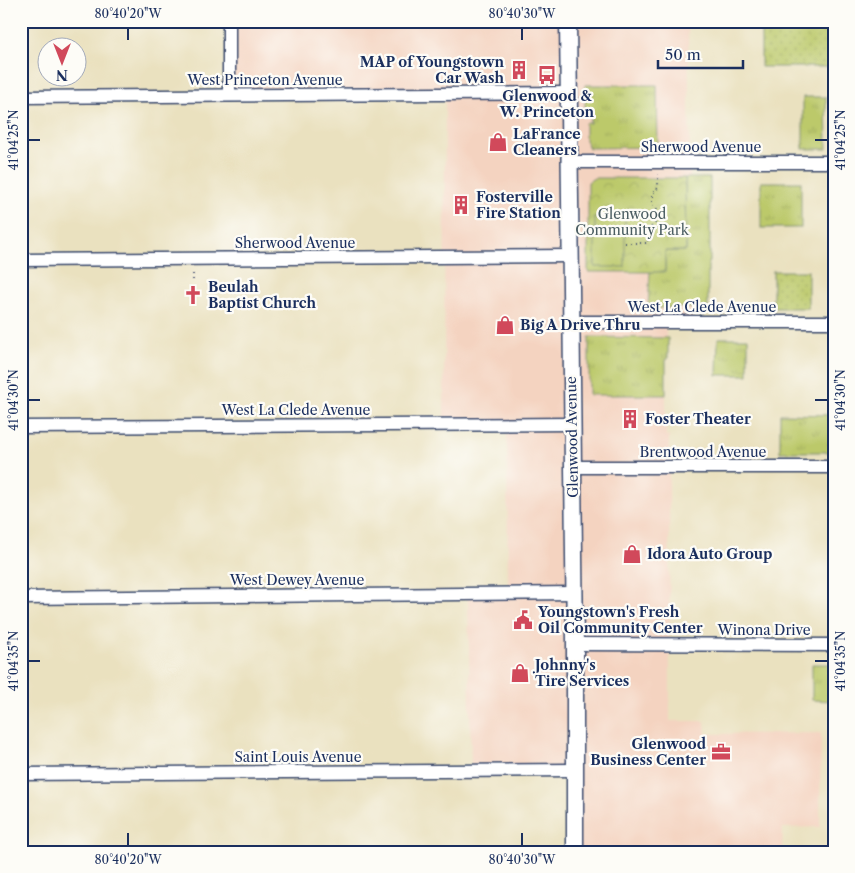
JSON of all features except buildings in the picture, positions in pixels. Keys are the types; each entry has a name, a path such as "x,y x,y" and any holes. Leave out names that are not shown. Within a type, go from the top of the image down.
{"main road":[{"name":"Glenwood Avenue","path":"568,21 571,424 575,644 575,852"}],"street":[{"path":"229,21 229,96"},
{"name":"West Princeton Avenue","path":"21,97 568,93"},
{"name":"Sherwood Avenue","path":"569,162 834,162"},
{"name":"Sherwood Avenue","path":"21,260 570,256"},
{"name":"West La Clede Avenue","path":"571,322 834,322"},
{"name":"West La Clede Avenue","path":"21,427 571,424"},
{"name":"Brentwood Avenue","path":"572,467 834,467"},
{"name":"West Dewey Avenue","path":"21,598 573,594"},
{"name":"Winona Drive","path":"575,644 834,645"},
{"name":"Saint Louis Avenue","path":"21,774 574,770"}],"path":[{"path":"626,243 648,243 648,231 663,214 652,204 652,194 658,188 658,162"},
{"path":"193,274 193,283"}],"shaded area":[{"path":"229,21 688,21 692,322 666,322 666,436 669,436 670,721 705,721 706,734 821,733 820,827 783,828 782,852 575,852 574,770 471,771 468,594 508,594 507,424 444,424 445,94 229,95"}],"green space":[{"path":"761,21 829,21 828,67 761,67"},
{"path":"585,85 657,85 658,147 589,148 585,140 585,123 590,123 590,115 585,115"},
{"path":"803,97 826,97 827,149 803,149"},
{"name":"Glenwood Community Park","path":"594,178 685,178 686,251 665,251 665,272 588,272 588,182"},
{"path":"685,178 710,178 708,308 648,308 650,272 665,271 665,251 686,251"},
{"path":"761,182 801,182 801,228 761,228"},
{"path":"595,217 625,217 625,267 595,267"},
{"path":"773,271 808,271 808,308 773,308"},
{"path":"589,337 668,338 666,395 589,395"},
{"path":"718,338 748,338 748,375 717,375"},
{"path":"780,414 834,415 834,452 780,452"},
{"path":"812,664 834,664 834,701 812,700"}],"place":[{"name":"MAP of Youngstown Car Wash","path":"519,70"},
{"name":"Glenwood & W. Princeton","path":"547,75"},
{"name":"LaFrance Cleaners","path":"498,142"},
{"name":"Fosterville Fire Station","path":"461,205"},
{"name":"Beulah Baptist Church","path":"193,295"},
{"name":"Big A Drive Thru","path":"505,325"},
{"name":"Foster Theater","path":"630,419"},
{"name":"Idora Auto Group","path":"632,554"},
{"name":"Youngstown's Fresh Oil Community Center","path":"523,620"},
{"name":"Johnny's Tire Services","path":"520,673"},
{"name":"Glenwood Business Center","path":"721,752"}]}
